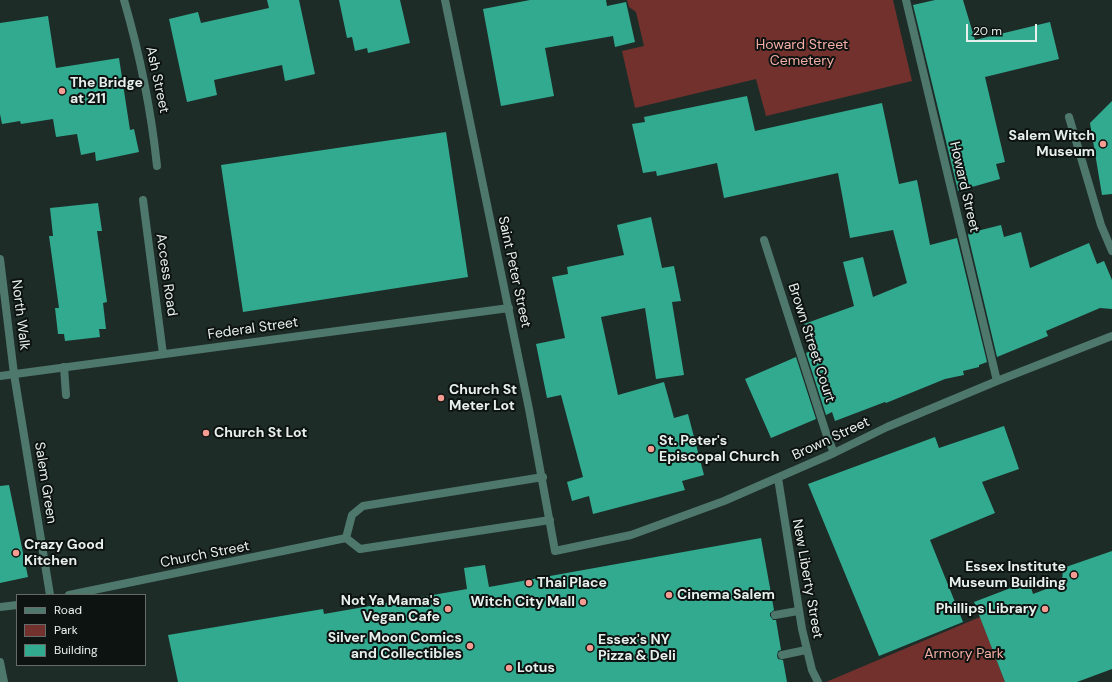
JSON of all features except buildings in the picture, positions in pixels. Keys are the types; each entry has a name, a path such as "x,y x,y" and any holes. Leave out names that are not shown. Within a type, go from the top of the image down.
{"street":[{"name":"Ash Street","path":"124,0 144,76 158,166"},
{"name":"Saint Peter Street","path":"445,0 509,308 543,477 556,551"},
{"name":"Howard Street","path":"906,0 997,380"},
{"path":"1069,117 1101,225 1112,251"},
{"name":"Access Road","path":"143,200 163,354"},
{"name":"Brown Street Court","path":"764,240 834,453"},
{"name":"North Walk","path":"0,259 14,374"},
{"name":"Federal Street","path":"0,376 509,308"},
{"name":"Brown Street","path":"556,551 631,535 724,501 834,453 887,427 997,380 1112,336"},
{"path":"64,367 66,395"},
{"name":"Salem Green","path":"14,374 50,594"},
{"path":"543,477 363,506 352,515 346,538 360,549 550,520"},
{"name":"New Liberty Street","path":"778,478 798,611 806,650 818,682"},
{"name":"Church Street","path":"75,594 346,538"},
{"path":"0,607 16,604"},
{"path":"775,615 798,611"},
{"path":"782,655 806,650"},
{"path":"0,662 4,682"}],"green space":[{"name":"Howard Street Cemetery","path":"627,0 893,0 912,81 766,116 756,79 635,108 622,51 644,46 636,12 629,7"},
{"name":"Armory Park","path":"980,617 1005,682 826,682"}],"place":[{"name":"The Bridge at 211","path":"62,91"},
{"name":"Salem Witch Museum","path":"1103,144"},
{"name":"Church St Meter Lot","path":"441,398"},
{"name":"Church St Lot","path":"206,433"},
{"name":"St. Peter's Episcopal Church","path":"651,449"},
{"name":"Crazy Good Kitchen","path":"16,553"},
{"name":"Essex Institute Museum Building","path":"1074,575"},
{"name":"Thai Place","path":"529,583"},
{"name":"Cinema Salem","path":"669,595"},
{"name":"Witch City Mall","path":"583,602"},
{"name":"Not Ya Mama's Vegan Cafe","path":"448,609"},
{"name":"Phillips Library","path":"1045,609"},
{"name":"Silver Moon Comics and Collectibles","path":"470,646"},
{"name":"Essex's NY Pizza & Deli","path":"590,648"},
{"name":"Lotus","path":"509,668"}]}
